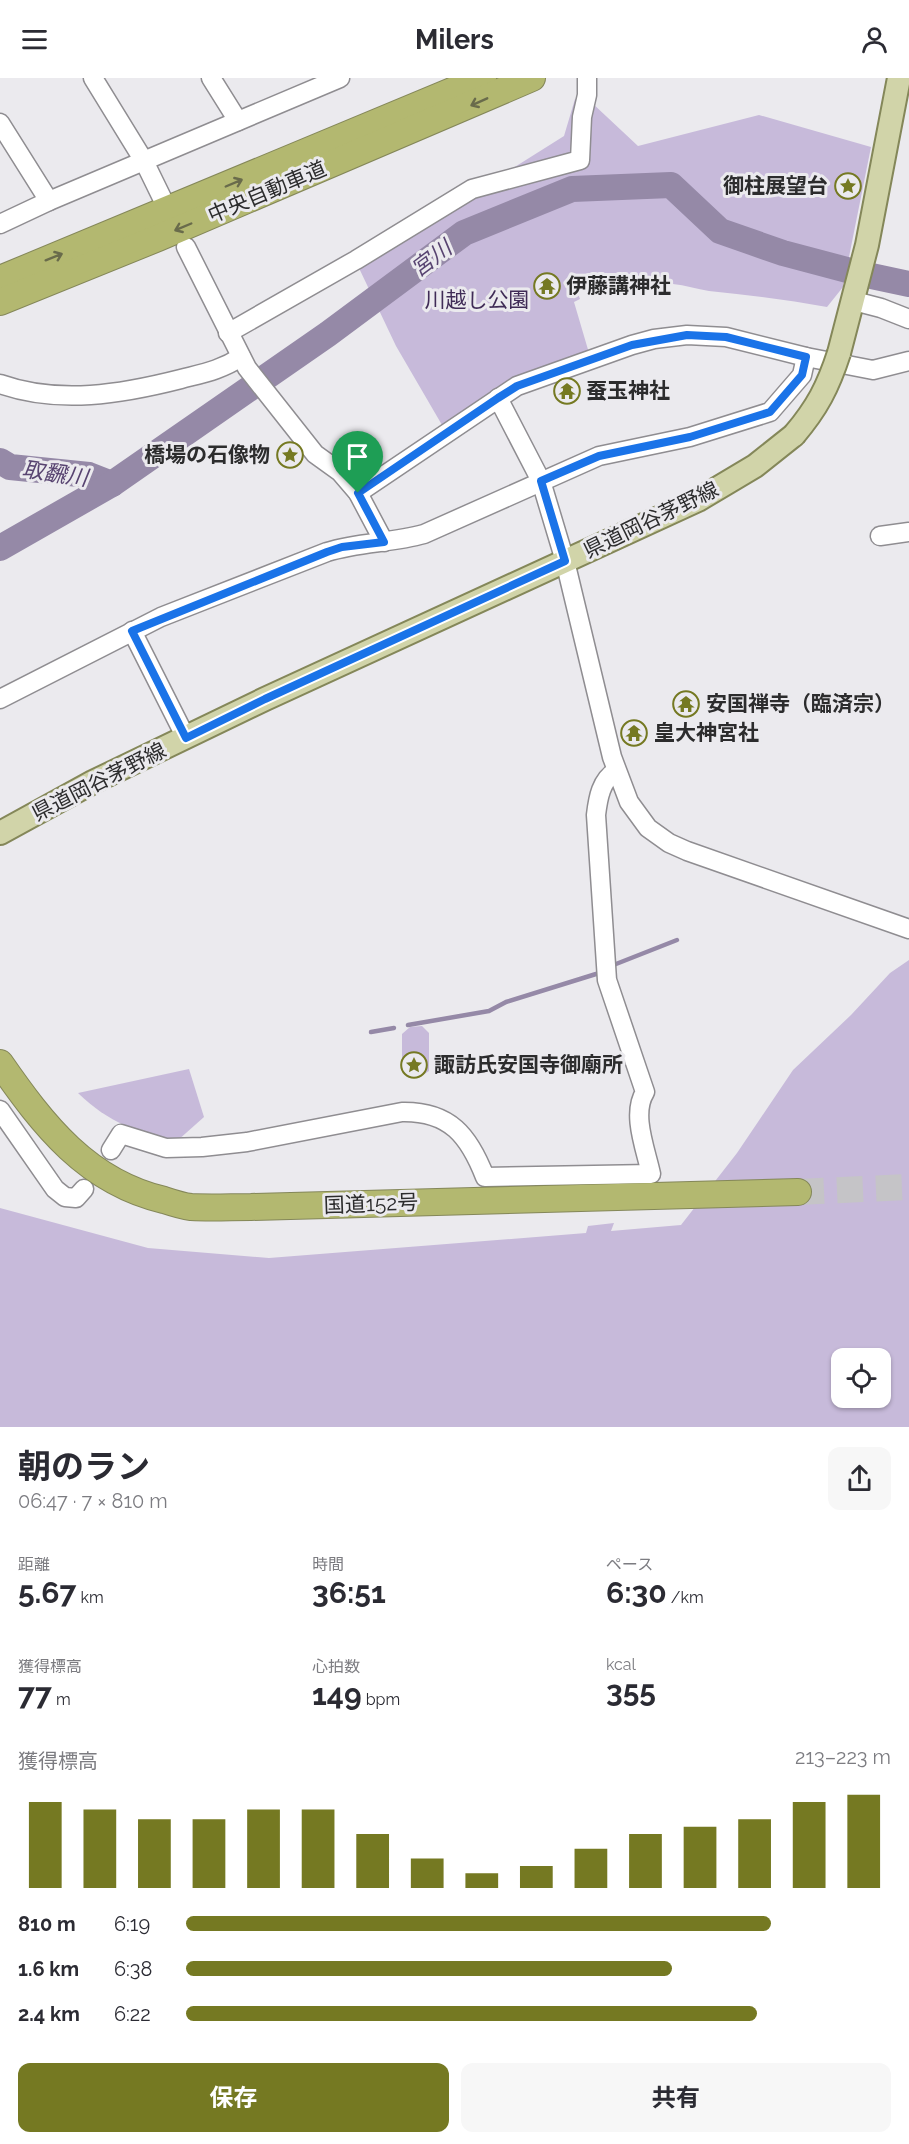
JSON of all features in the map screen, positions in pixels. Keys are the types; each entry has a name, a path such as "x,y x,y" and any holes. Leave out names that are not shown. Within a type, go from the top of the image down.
{"highway":[{"name":"中央自動車道","path":"0,279 483,78"},
{"name":"中央自動車道","path":"0,302 158,238 532,78"},
{"name":"国道152号","path":"0,1064 21,1094 59,1140 80,1159 124,1187 190,1207 798,1192"}],"main road":[{"name":"県道岡谷茅野線","path":"0,833 93,782 265,699 698,500 755,466 794,435 811,416 823,397 839,353 867,245 899,78"}],"street":[{"path":"93,78 144,161 164,202"},
{"path":"211,78 238,121"},
{"path":"228,333 356,260 472,189 580,160 587,78"},
{"path":"0,224 332,80"},
{"path":"0,123 49,201"},
{"path":"186,247 244,363 315,454 340,472 358,493 384,542"},
{"path":"855,297 909,319"},
{"path":"358,493 517,386 632,345 687,335 726,337 806,357 873,370 909,361"},
{"path":"0,699 132,631 327,552 342,547 406,539 424,534 599,456 690,437 770,412 802,375 806,357"},
{"path":"0,384 37,394 103,395 162,384 244,363"},
{"path":"498,398 541,481 565,561 616,771 629,802 638,816 648,828 669,843 687,851 909,929"},
{"path":"880,536 909,532"},
{"path":"132,631 186,738"},
{"path":"111,1150 121,1134 166,1148 202,1147 247,1142 402,1112 420,1112 455,1127 475,1152 485,1178 651,1174 640,1120 639,1102 645,1092 607,980 596,815 598,799 608,776 616,771"},
{"path":"0,1110 55,1189 65,1197 76,1198 84,1189"}],"green space":[{"name":"川越し公園","path":"575,99 591,102 638,146 759,115 871,147 843,287 827,307 649,282 601,286 577,291 580,299 574,302 589,353 490,396 442,425 396,346 358,266 564,136"},
{"path":"909,960 909,1427 0,1427 0,1208 148,1248 269,1258 586,1233 588,1226 614,1223 611,1231 681,1225 737,1153 793,1070 851,1015 890,973"},
{"path":"422,1026 429,1033 429,1071 421,1076 407,1076 402,1068 402,1034 410,1027"},
{"path":"189,1069 204,1117 177,1141 124,1125 101,1112 78,1093"}],"waterway":[{"name":"宮川","path":"0,548 112,484 328,334 464,233 572,189 671,185 720,231 783,253 909,284"},
{"name":"取飜川","path":"0,461 10,467 89,475 112,484"},
{"path":"616,964 677,940"},
{"path":"408,1025 489,1011 506,1002 596,974"},
{"path":"371,1032 394,1028"}],"tunnel":[{"path":"798,1192 909,1187"}],"place":[{"name":"御柱展望台","path":"848,186"},
{"name":"伊藤講神社","path":"547,286"},
{"name":"蚕玉神社","path":"567,391"},
{"name":"橋場の石像物","path":"290,455"},
{"name":"安国禅寺（臨済宗）","path":"686,704"},
{"name":"皇大神宮社","path":"634,733"},
{"name":"諏訪氏安国寺御廟所","path":"414,1065"}],"route":[{"path":"687,335 726,337 806,357 802,375 770,412 690,437 599,456 541,481 565,561 265,699 186,738 132,631 161,617 327,552 342,547 384,542 358,493 517,386 632,345 654,339 687,335"}]}
